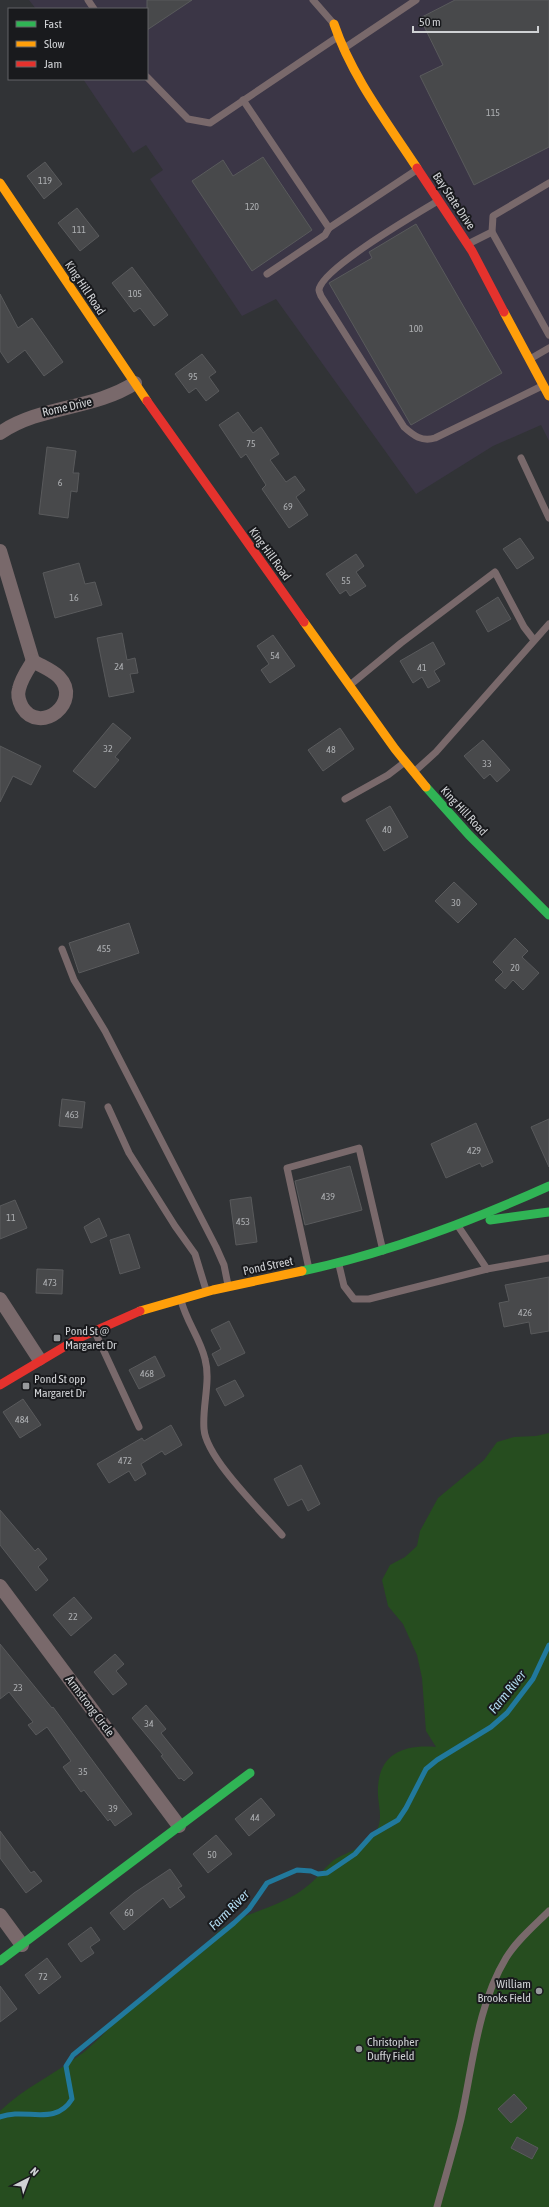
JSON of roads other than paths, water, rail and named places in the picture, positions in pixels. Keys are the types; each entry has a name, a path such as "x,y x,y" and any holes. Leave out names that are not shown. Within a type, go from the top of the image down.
{"street":[{"name":"Bay State Drive","path":"334,24 343,50 367,94 468,244 549,396"},
{"name":"King Hill Road","path":"0,183 135,384 405,762 476,842 549,915"},
{"name":"Rome Drive","path":"0,433 28,417 103,399 121,392 135,384"},
{"path":"0,551 33,661"},
{"name":"Pond Street","path":"0,1385 39,1359 94,1330 130,1314 181,1298 338,1263 383,1251 458,1226 549,1186"},
{"path":"458,1226 549,1212"},
{"path":"0,1299 39,1359"},
{"name":"Armstrong Circle","path":"0,1586 180,1826"},
{"path":"0,1961 250,1773"},
{"path":"0,1915 22,1945"}],"lane":[{"path":"343,50 416,0"},
{"path":"315,2 334,24"},
{"path":"148,77 188,119 210,123 338,37"},
{"path":"243,100 329,228"},
{"path":"268,274 325,235 329,228 418,169"},
{"path":"549,183 494,216 492,232 549,335"},
{"path":"439,200 371,242 343,263 322,284 319,290 321,296 404,428 418,438 426,441 435,438 544,385"},
{"path":"468,244 492,232"},
{"path":"530,359 549,348"},
{"path":"521,458 549,518"},
{"path":"350,686 401,643 495,572 524,627 534,640"},
{"path":"414,772 436,752 549,624"},
{"path":"345,799 388,775 405,762"},
{"path":"62,949 74,980 105,1031 216,1247 224,1265 228,1287"},
{"path":"108,1107 129,1153 175,1226 195,1254 207,1292"},
{"path":"309,1269 287,1168 359,1148 383,1251"},
{"path":"458,1226 487,1270"},
{"path":"338,1263 344,1286 354,1298 369,1299 487,1270 549,1258"},
{"path":"181,1298 186,1316 203,1352 206,1364 203,1421 207,1445 217,1460 282,1535"},
{"path":"94,1330 139,1427"},
{"path":"437,2207 460,2119 481,2022 490,1991 510,1952 549,1911"}],"waterway":[{"name":"Farm River","path":"0,2117 19,2114 48,2114 57,2112 65,2107 72,2099 66,2066 73,2055 234,1923 249,1909 267,1883 297,1870 311,1871 318,1874 327,1873 355,1854 372,1835 398,1820 406,1808 426,1769 437,1760 491,1727 507,1713 533,1679 549,1645"}],"place":[{"name":"Pond St @ Margaret Dr","path":"57,1338"},
{"name":"Pond St opp Margaret Dr","path":"26,1386"},
{"name":"William Brooks Field","path":"539,1991"},
{"name":"Christopher Duffy Field","path":"359,2049"}]}
